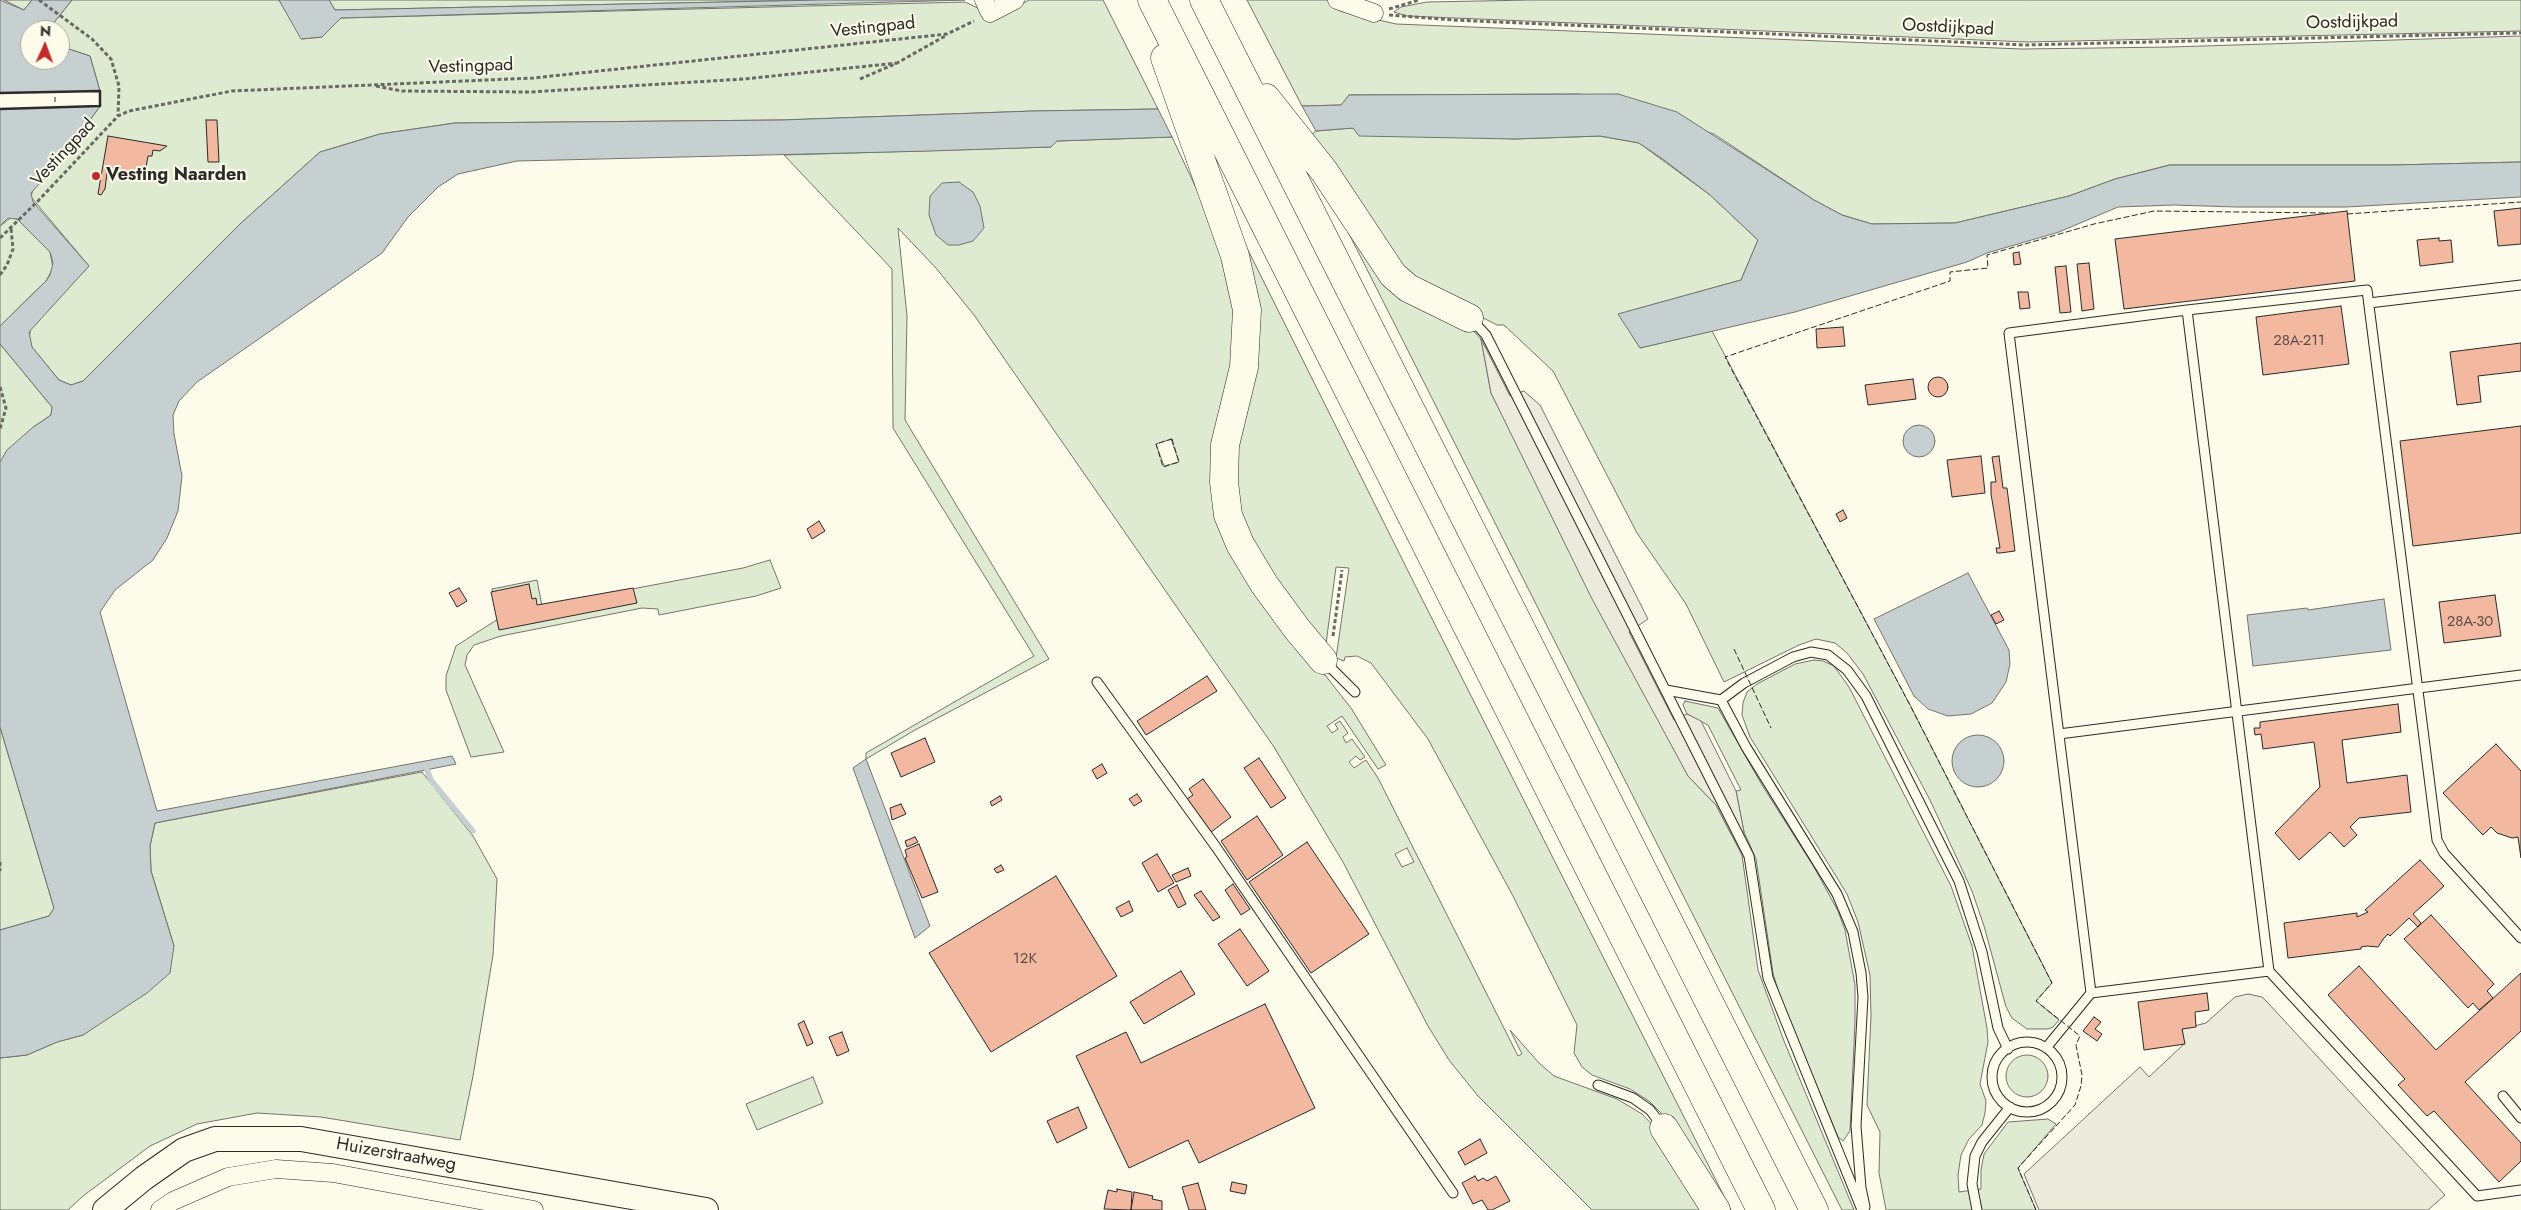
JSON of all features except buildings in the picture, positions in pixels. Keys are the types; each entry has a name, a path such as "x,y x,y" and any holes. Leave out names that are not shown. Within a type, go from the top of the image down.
{"highway":[{"path":"1145,0 1235,256 1247,310 1244,367 1225,445 1224,482 1228,515 1240,544 1264,584 1297,630 1326,663"},
{"path":"1152,0 1761,1210"},
{"path":"1204,0 1814,1210"},
{"path":"1231,53 1324,171 1393,275 1408,288 1469,318"},
{"path":"1664,1128 1716,1210"}],"street":[{"path":"987,6 1015,0"},
{"path":"1337,0 1374,13"},
{"name":"Huizerstraatweg","path":"105,1210 144,1178 184,1150 215,1139 301,1139 706,1210"},
{"name":"Huizerstraatweg","path":"160,1210 173,1201 228,1177 276,1169 333,1173 534,1210"}],"lane":[{"path":"2369,304 2521,285"},
{"path":"2092,993 2009,332 2367,290 2436,833 2440,849 2520,936"},
{"path":"2187,310 2269,971 2477,1196 2521,1190"},
{"path":"1469,318 1482,328 1486,335 1749,856 1768,978 1862,1210"},
{"path":"1666,690 1721,700 1749,680 1802,653 1819,652 1828,655 1855,678 1959,881 1982,952 1996,1022 2008,1049"},
{"path":"1326,663 1355,692"},
{"path":"2059,734 2521,676"},
{"path":"1097,682 1216,848 1453,1193"},
{"path":"1721,700 1746,747 1837,894 1853,932 1859,959 1863,997 1856,1126 1861,1188 1866,1210"},
{"path":"2046,1048 2092,993 2269,971"},
{"path":"2024,1042 2036,1043 2046,1048 2055,1055 2061,1071 2061,1087 2056,1098 2038,1110 2026,1112 2010,1107 1998,1096 1993,1085 1992,1073 1996,1062 2008,1049 2024,1042"},
{"path":"1598,1085 1638,1101 1650,1110 1664,1128"},
{"path":"2503,1096 2521,1118"},
{"path":"1977,1210 1972,1184 1975,1156 1982,1142 2010,1107"}],"path":[{"path":"39,0 98,45 111,59 119,86 118,116"},
{"path":"1374,13 1418,0"},
{"name":"Vestingpad","path":"0,238 38,201 118,116 129,111 232,91 533,78 947,34 987,6"},
{"name":"Oostdijkpad","path":"1374,13 1453,20 2025,45 2521,33"},
{"path":"860,79 897,63 952,32"},
{"path":"370,85 402,90 530,92 744,79 897,63"},
{"path":"0,275 7,265 12,250 11,227"},
{"path":"0,387 6,408 0,429"},
{"path":"1326,663 1342,570"},
{"path":"0,862 0,872"}],"green space":[{"path":"4,0 32,0 24,10"},
{"path":"72,0 279,0 302,39 322,37 340,18 965,2 997,17 1029,0 1103,0 1158,109 1033,111 782,120 455,123 380,134 320,152 240,224 83,381 71,385 59,380 32,347 29,338 31,328 89,266 31,197 33,189 66,154 100,106 100,91 90,56 70,49 70,20 56,20"},
{"path":"329,0 820,0 335,10"},
{"path":"1247,0 1328,0 1340,11 1396,24 2022,49 2171,47 2521,36 2521,162 2393,165 2169,165 2115,179 2069,196 1955,223 1872,224 1842,215 1814,200 1714,134 1579,94 1349,95 1342,105 1302,106"},
{"path":"1531,0 2521,0 2521,31 2027,42 1407,16 1394,12 1401,7 1427,2"},
{"path":"1353,128 1514,139 1600,136 1639,143 1710,195 1758,240 1741,280 1619,314 1640,348 1712,331 1910,705 2052,983 2036,1001 2059,1020 2053,1027 2048,1029 2027,1029 2012,1018 2006,1007 1984,926 1972,891 1930,800 1863,674 1847,653 1835,643 1816,639 1799,645 1724,682 1686,604 1637,533 1553,371 1504,325 1497,325 1413,282 1336,173 1312,134 1316,131"},
{"path":"1172,137 1197,190 1224,257 1238,318 1216,468 1321,670 1351,708 1386,765 1378,769 1342,716 1327,726 1332,733 1338,729 1335,724 1340,721 1348,733 1343,737 1346,743 1352,739 1365,757 1360,760 1356,756 1349,762 1354,768 1366,760 1378,778 1518,1056 1522,1054 1510,1030 1539,1063 1554,1076 1617,1099 1642,1114 1658,1131 1707,1210 1592,1210 1478,1096 1449,1060 1428,1026 1343,862 1274,747 974,315 936,268 898,228 907,316 905,420 1049,659 915,730 866,759 866,753 1034,656 893,428 892,269 784,155 1051,147 1057,141","holes":["1171,439 1179,462 1164,466 1156,444","1407,848 1414,862 1402,867 1395,854"]},
{"path":"1224,202 1731,1210 1723,1210 1663,1115 1649,1101 1630,1089 1592,1075 1582,1067 1574,1053 1577,1025 1513,896 1428,739 1371,663 1357,656 1345,657 1344,661 1336,658 1349,568 1336,567 1325,652 1279,596 1232,500 1244,395"},
{"path":"1339,214 1385,275 1467,324 1481,339 1491,393 1688,776 1716,805 1742,855 1758,970 1784,1041 1854,1210 1842,1210"},
{"path":"12,217 22,222 50,252 53,268 46,281 0,326 0,226"},
{"path":"0,344 52,407 51,415 32,428 0,462"},
{"path":"770,560 781,588 756,596 659,615 658,609 642,608 501,636 474,645 467,655 465,665 504,752 471,757 446,690 446,676 456,646 498,619 492,589 537,580 542,606 743,568"},
{"path":"1814,660 1823,661 1834,666 1849,687 1951,886 1972,946 1987,1028 1988,1042 1980,1084 1986,1101 1982,1125 1969,1139 1961,1155 1958,1175 1959,1192 1981,1189 1981,1170 1984,1154 2008,1122 2048,1119 2056,1124 2018,1168 2036,1210 1886,1210 1879,1173 1880,1132 1867,1105 1871,1015 1870,975 1858,922 1847,894 1750,737 1742,715 1743,703 1747,692 1757,684 1795,664"},
{"path":"1685,701 1718,708 1762,785 1814,867 1838,911 1845,930 1855,985 1855,1022 1850,1131 1843,1141 1838,1137 1780,997 1773,973 1756,859 1744,832 1736,791 1741,790 1708,725 1687,714 1683,705"},
{"path":"0,727 54,908 49,916 0,930"},
{"path":"422,772 473,836 497,879 493,955 473,1076 460,1140 321,1117 257,1113 197,1124 150,1146 83,1196 68,1210 0,1210 0,1058 27,1055 57,1042 83,1035 108,1017 174,946 151,871 150,846 155,823"},
{"path":"2031,1055 2039,1058 2045,1064 2048,1076 2045,1088 2039,1094 2023,1097 2015,1094 2009,1088 2006,1072 2009,1064 2015,1058"},
{"path":"813,1077 823,1103 757,1130 746,1104"}],"shaded area":[{"path":"0,0 24,10 32,0 72,0 56,20 20,20 20,70 70,70 70,49 90,56 100,91 0,93"},
{"path":"279,0 329,0 335,10 820,0 965,0 341,18 322,37 301,39"},
{"path":"1618,94 1677,112 1814,200 1842,215 1872,224 1955,223 2069,196 2115,179 2170,165 2393,165 2521,162 2521,197 2346,207 2174,205 2118,207 2059,232 1987,253 1967,262 1795,312 1640,348 1618,314 1741,280 1758,240 1710,195 1664,160 1639,143 1600,136 1514,139 1359,136 1353,128 1316,131 1302,106 1341,105 1349,95"},
{"path":"100,106 66,154 31,193 33,202 89,266 29,332 32,347 59,380 71,385 83,381 240,224 320,152 380,134 455,123 782,120 1033,111 1158,109 1172,137 1057,141 1051,147 517,161 458,174 438,187 408,217 382,253 197,382 179,401 173,415 174,434 182,476 178,511 167,538 153,560 115,590 100,612 157,811 452,756 456,764 155,823 150,846 151,871 174,946 170,973 147,993 83,1035 57,1042 27,1055 0,1058 0,930 49,916 54,908 0,727 0,462 7,450 32,428 51,415 52,407 0,344 0,326 46,281 50,275 53,263 50,252 17,219 8,218 0,226 0,109"},
{"path":"959,182 973,192 980,206 984,228 973,241 959,245 948,245 936,235 929,215 930,196 942,183"},
{"path":"1481,339 1510,396 1524,391 1540,405 1648,619 1629,632 1674,720 1687,714 1701,721 1736,791 1744,832 1731,834 1716,805 1688,776 1591,597 1491,393"},
{"path":"1919,425 1925,426 1930,430 1934,435 1934,447 1930,452 1925,456 1919,457 1913,456 1908,452 1904,447 1903,441 1904,435 1908,430 1913,426"},
{"path":"1968,573 2009,650 2010,664 2006,682 1992,703 1971,714 1948,716 1928,709 1914,696 1874,619"},
{"path":"2384,599 2391,650 2253,666 2247,615 2307,608 2308,610"},
{"path":"1973,735 1983,735 1997,742 2004,756 2004,766 1997,780 1983,787 1973,787 1963,783 1956,776 1952,766 1952,756 1956,746 1963,739"},
{"path":"866,759 930,926 915,938 853,768"},
{"path":"2248,994 2262,997 2269,1004 2445,1195 2428,1210 2039,1210 2024,1174 2140,1067 2149,1077 2184,1044 2182,1029 2206,1023 2235,997"}],"waterway":[{"path":"427,770 431,780 473,831"}],"fence":[{"path":"55,97 55,102"},
{"path":"2347,214 2521,202"},
{"path":"2036,1210 2018,1168 2075,1105 2081,1086 2082,1075 2076,1045 2080,1036 2036,1001 2052,983 1910,705 1725,357 1950,281 1950,272 1988,268 1987,255 2094,224 2154,211 2328,213"},
{"path":"1172,439 1179,462 1163,467 1156,444 1172,439"},
{"path":"1734,649 1771,728"}],"wall":[{"path":"0,93 100,91 100,106 0,109"}],"place":[{"name":"Vesting Naarden","path":"96,176"}]}
